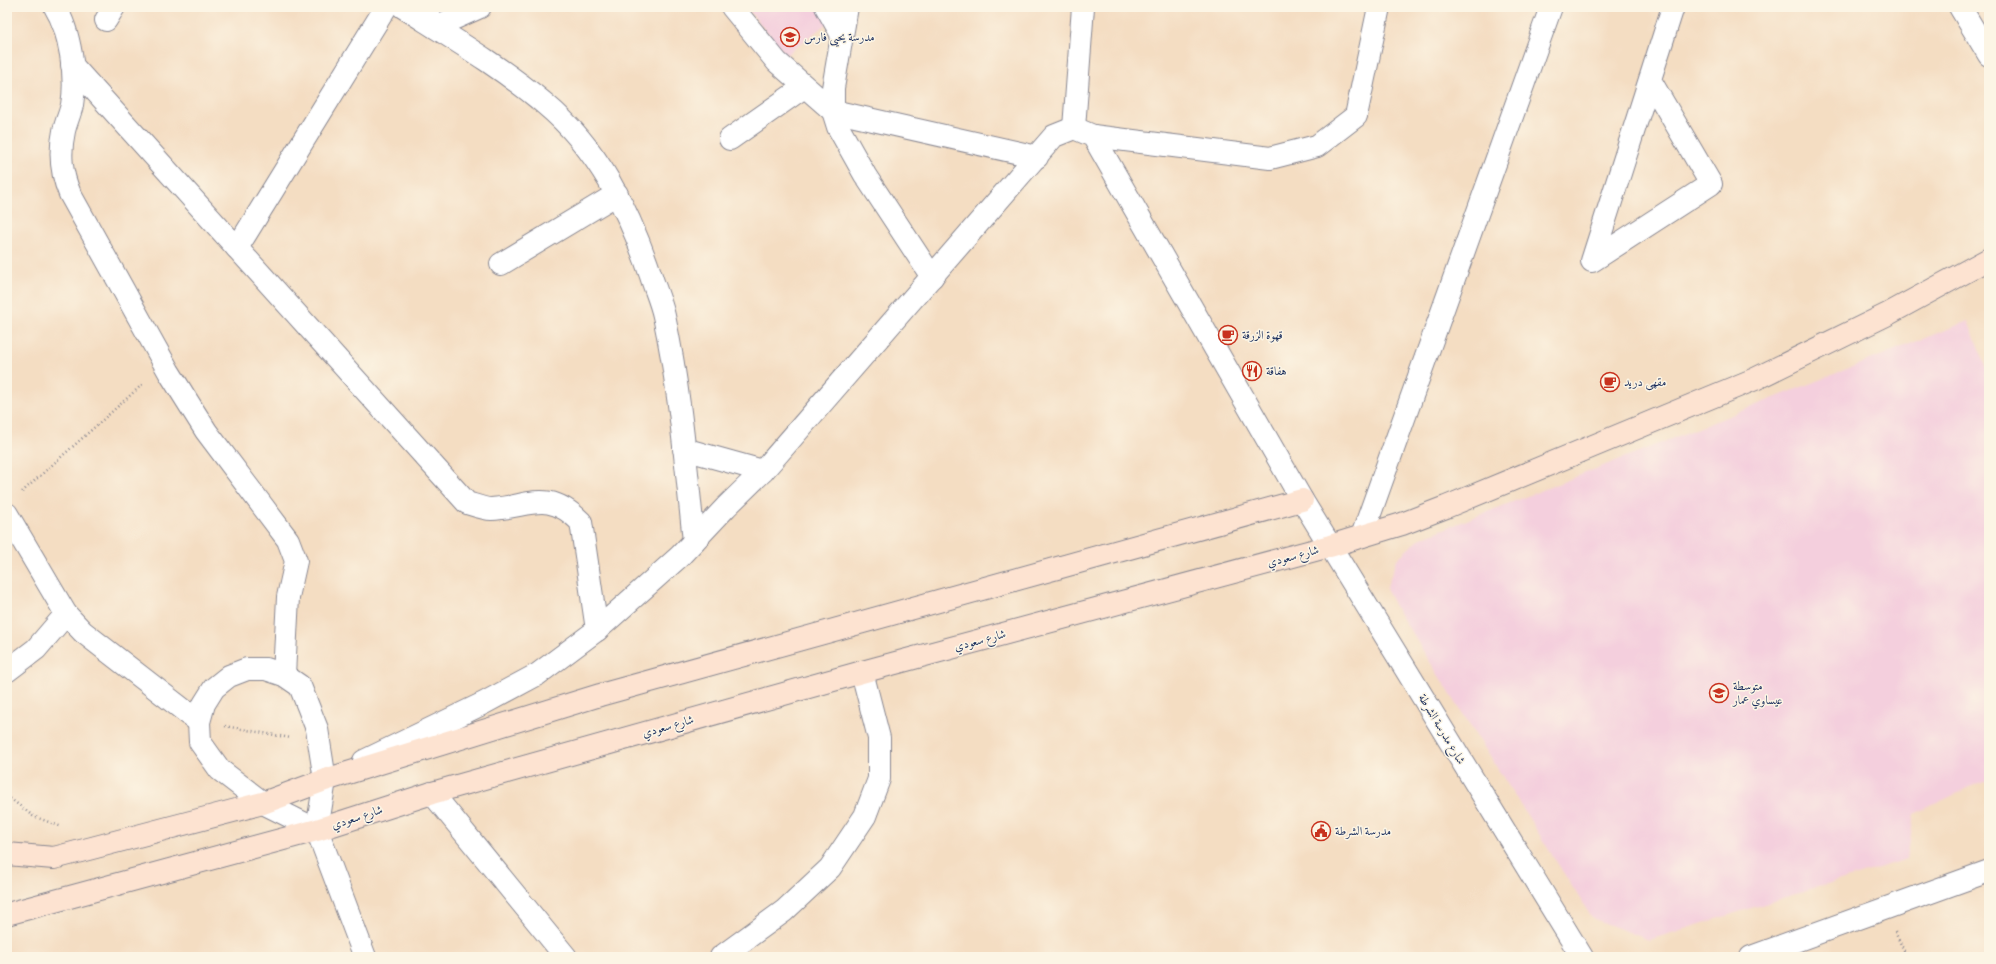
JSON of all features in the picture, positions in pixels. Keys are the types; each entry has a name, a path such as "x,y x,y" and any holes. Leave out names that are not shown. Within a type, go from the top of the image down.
{"main road":[{"name":"شارع سعودي","path":"7,914 317,830 432,793 862,672 1330,546 1362,536 1446,507 1755,379 1888,314 1989,258"},
{"path":"7,854 54,858 263,803 325,780 607,693 1302,500"}],"street":[{"path":"55,7 62,19 74,78 72,104 64,132 60,159 63,177 70,194 165,364 206,431 288,540 296,561 288,598 284,675"},
{"path":"237,248 386,7"},
{"path":"403,7 483,57 546,104 585,144 608,177 639,240 664,314 684,449 694,541"},
{"path":"425,7 435,27"},
{"path":"435,27 480,7"},
{"path":"732,7 777,62 833,111 1037,157"},
{"path":"847,7 834,88 833,111 838,127 865,175 932,277"},
{"path":"1083,7 1084,132"},
{"path":"325,780 484,703 538,674 597,630 680,556 763,471 1054,136 1084,132 1270,158 1318,146 1356,116 1379,7"},
{"path":"1362,536 1551,7"},
{"path":"1650,80 1711,184 1592,261 1673,7"},
{"path":"1960,7 1989,55"},
{"path":"72,65 467,503 490,509 540,500 569,510 581,522 597,630"},
{"path":"730,139 804,87"},
{"name":"شارع مدرسة الشرطة","path":"1084,132 1302,500 1582,957"},
{"path":"501,264 617,194"},
{"path":"684,449 763,471"},
{"path":"7,514 66,614 83,632 199,722"},
{"path":"7,671 36,649 66,614"},
{"path":"317,830 263,803 220,770 200,742 199,722 204,704 214,688 229,676 247,669 266,669 284,675 300,686 317,729 325,780 317,830 365,957"},
{"path":"721,957 784,911 830,868 865,816 879,779 880,738 862,672"},
{"path":"432,793 566,957"},
{"path":"1751,957 1989,871"}],"lane":[{"path":"824,7 842,39"}],"path":[{"path":"19,495 165,364"},
{"path":"199,722 319,743"},
{"path":"7,796 33,816 66,829"}],"shaded area":[{"name":"مدرسة يحيى فارس","path":"746,7 854,7 831,20 786,55"},
{"name":"متوسطة عيساوي عمار","path":"1968,321 1989,374 1989,778 1914,814 1907,859 1649,940 1592,918 1396,608 1386,589 1397,559 1419,539"}],"place":[{"name":"مدرسة يحيى فارس","path":"790,37"},
{"name":"قهوة الزرقة","path":"1228,335"},
{"name":"هفاقة","path":"1252,371"},
{"name":"مقهى دريد","path":"1610,382"},
{"name":"متوسطة عيساوي عمار","path":"1719,693"},
{"name":"مدرسة الشرطة","path":"1321,831"}]}
